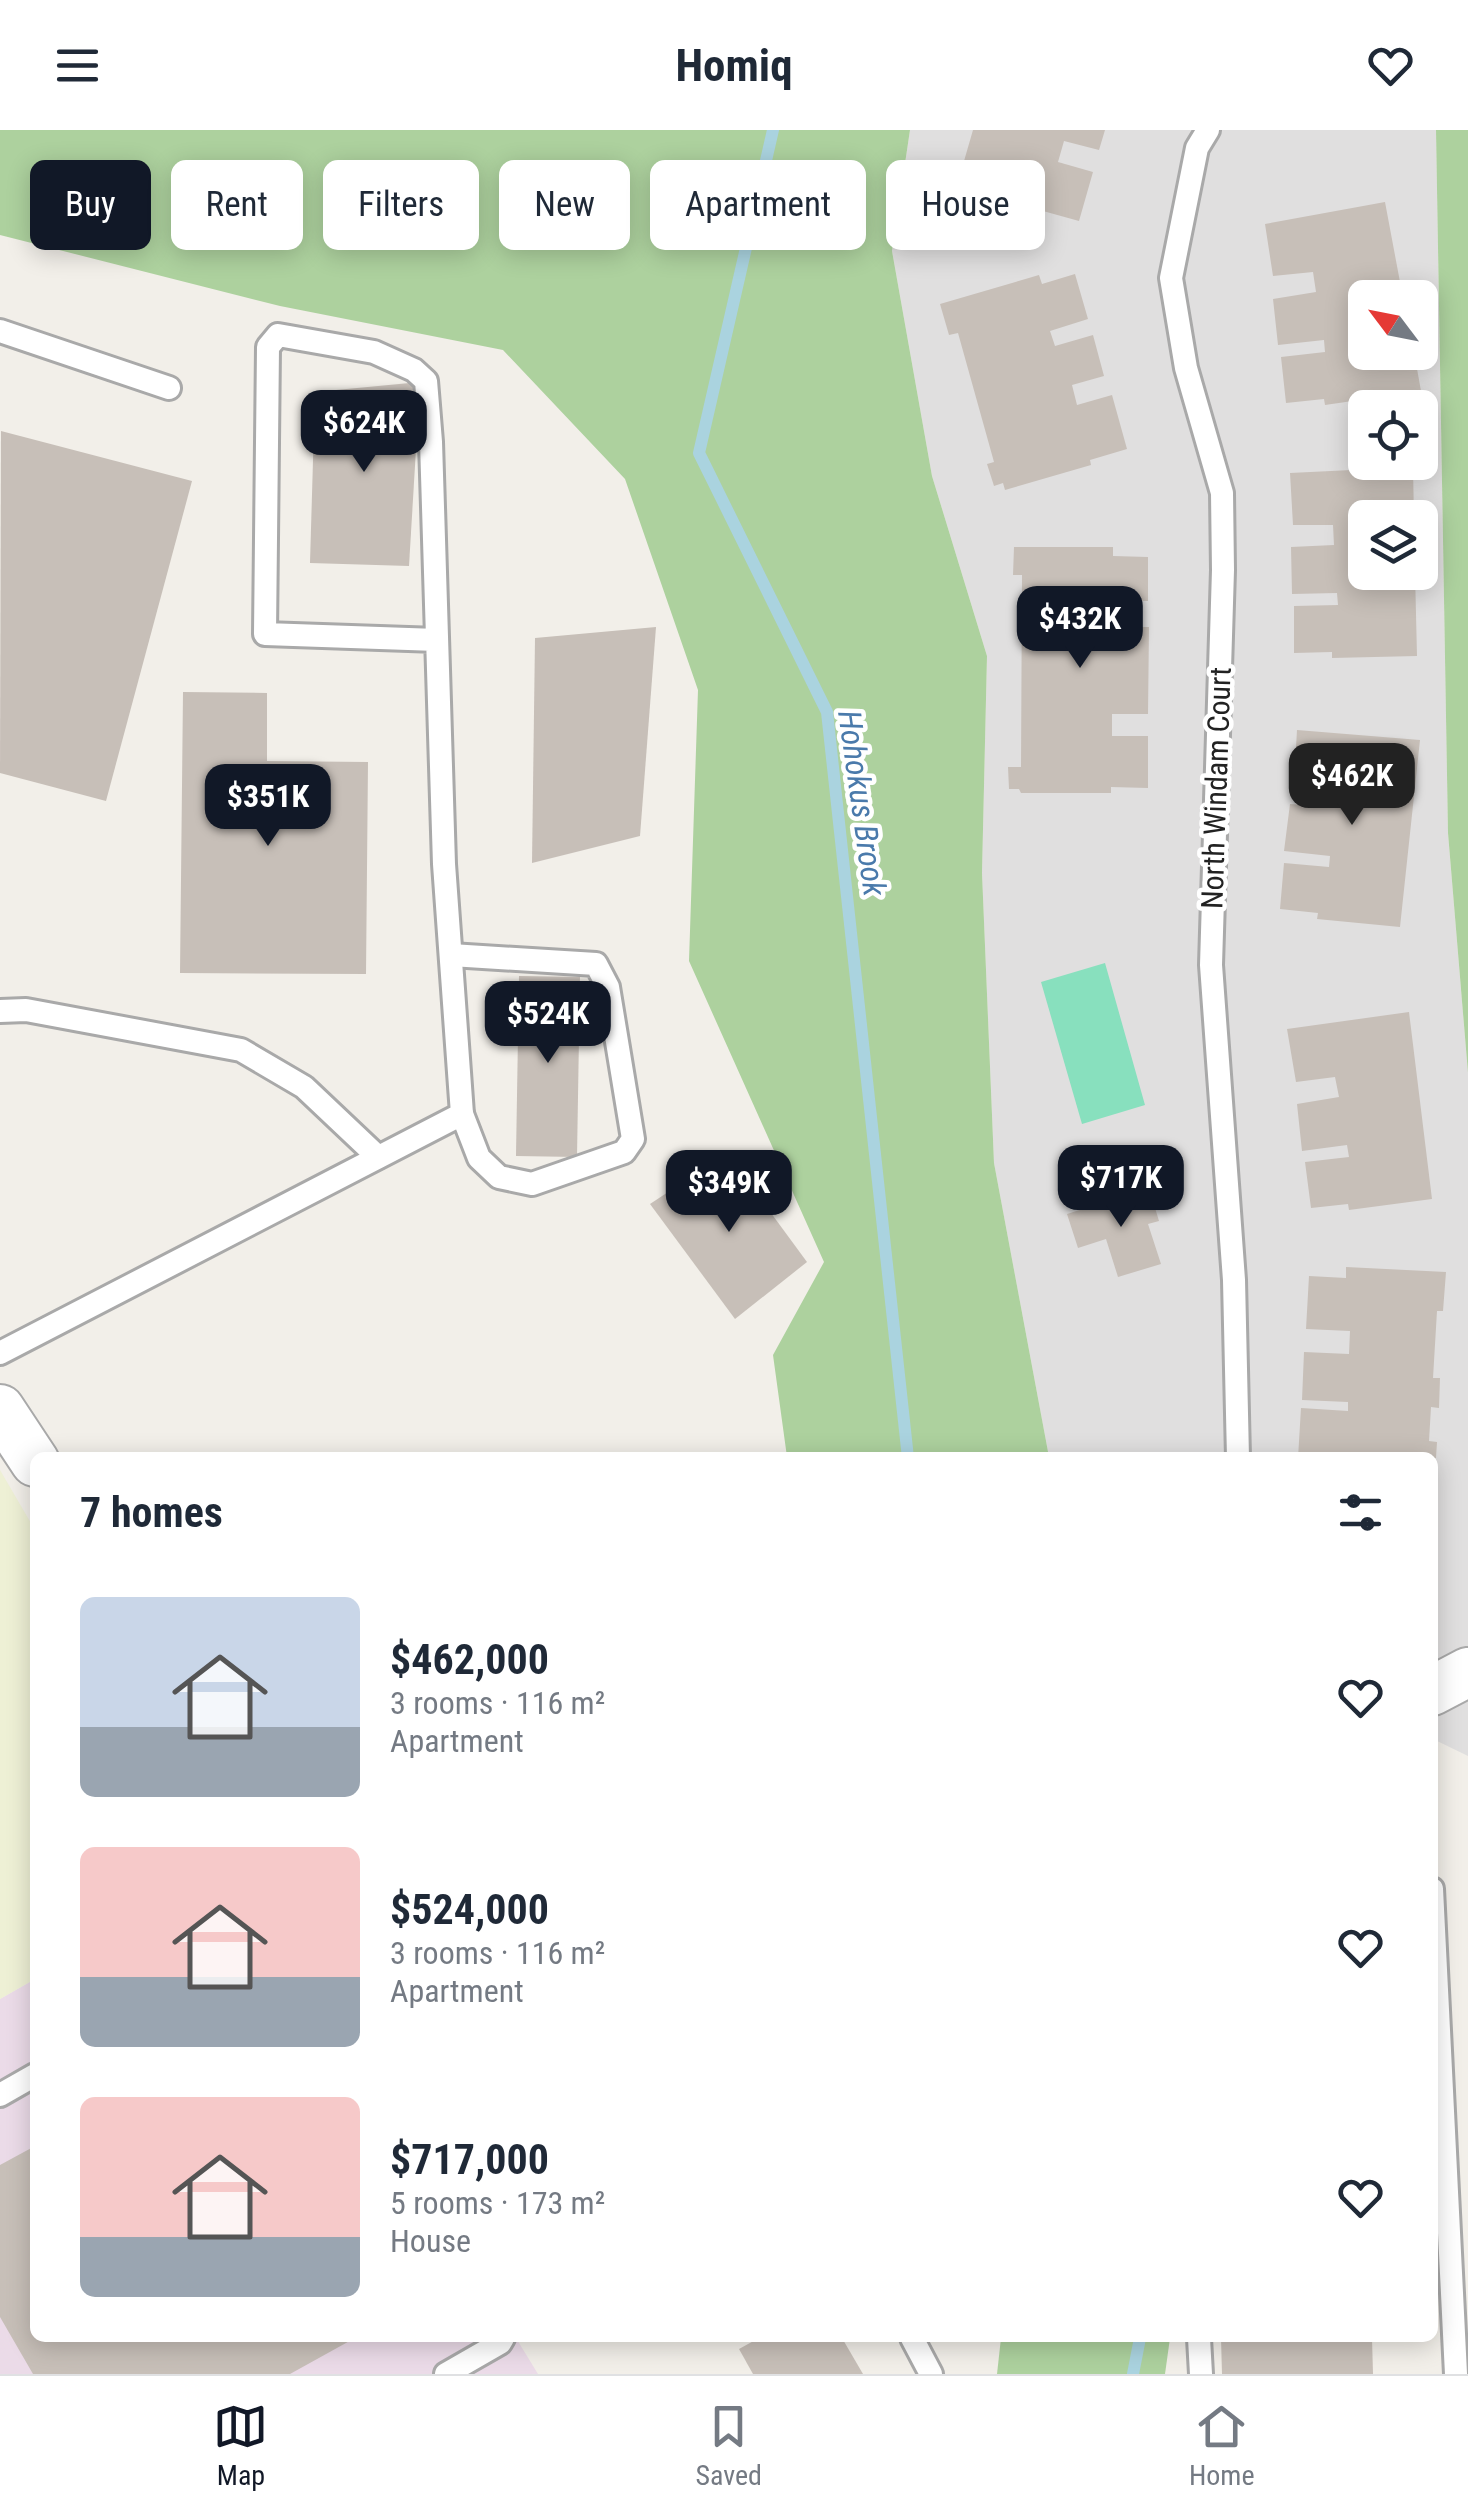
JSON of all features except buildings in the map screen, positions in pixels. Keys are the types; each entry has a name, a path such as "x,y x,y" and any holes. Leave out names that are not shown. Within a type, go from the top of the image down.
{"street":[{"path":"0,1409 30,1454"},
{"path":"1438,1688 1468,1672"}],"lane":[{"name":"North Windam Court","path":"1208,130 1196,148 1170,278 1186,368 1222,493 1211,965 1234,1280 1238,1452"},
{"path":"0,331 169,388"},
{"path":"437,640 265,634 268,347 278,336 374,352 414,370 426,381 432,442 444,864 462,1114 480,1158 498,1177 532,1184 624,1152 633,1139 608,987 596,964 451,955"},
{"path":"0,1011 26,1010 241,1050 304,1087 378,1158"},
{"path":"0,1353 462,1114"},
{"path":"1438,2010 1456,2374"},
{"path":"0,2095 30,2078"},
{"path":"446,2374 500,2342"},
{"path":"914,2342 932,2374"},
{"path":"1199,2342 1201,2374"}],"shaded area":[{"path":"910,130 1436,130 1448,833 1468,1073 1468,1756 1438,1741 1438,1452 1048,1452 994,1163 982,873 987,656 932,476 892,251 1045,250 1045,160 906,160"},
{"path":"30,1982 30,2342 518,2342 538,2374 0,2374 0,1999"}],"green space":[{"path":"0,130 910,130 906,160 886,160 886,250 892,250 932,476 987,656 982,873 994,1163 1048,1452 786,1452 773,1355 824,1262 689,961 698,690 625,479 503,350 280,306 59,250 151,250 151,160 30,160 30,243 0,235"},
{"path":"1436,130 1468,130 1468,1073 1448,833"},
{"path":"1105,963 1145,1105 1082,1124 1041,982"},
{"path":"0,1470 30,1521 30,1982 0,1999"},
{"path":"1001,2342 1169,2342 1165,2374 997,2374"}],"waterway":[{"name":"Hohokus Brook","path":"773,130 699,453 827,712 907,1452"},
{"name":"Hohokus Brook","path":"1133,2374 1139,2342"}]}
